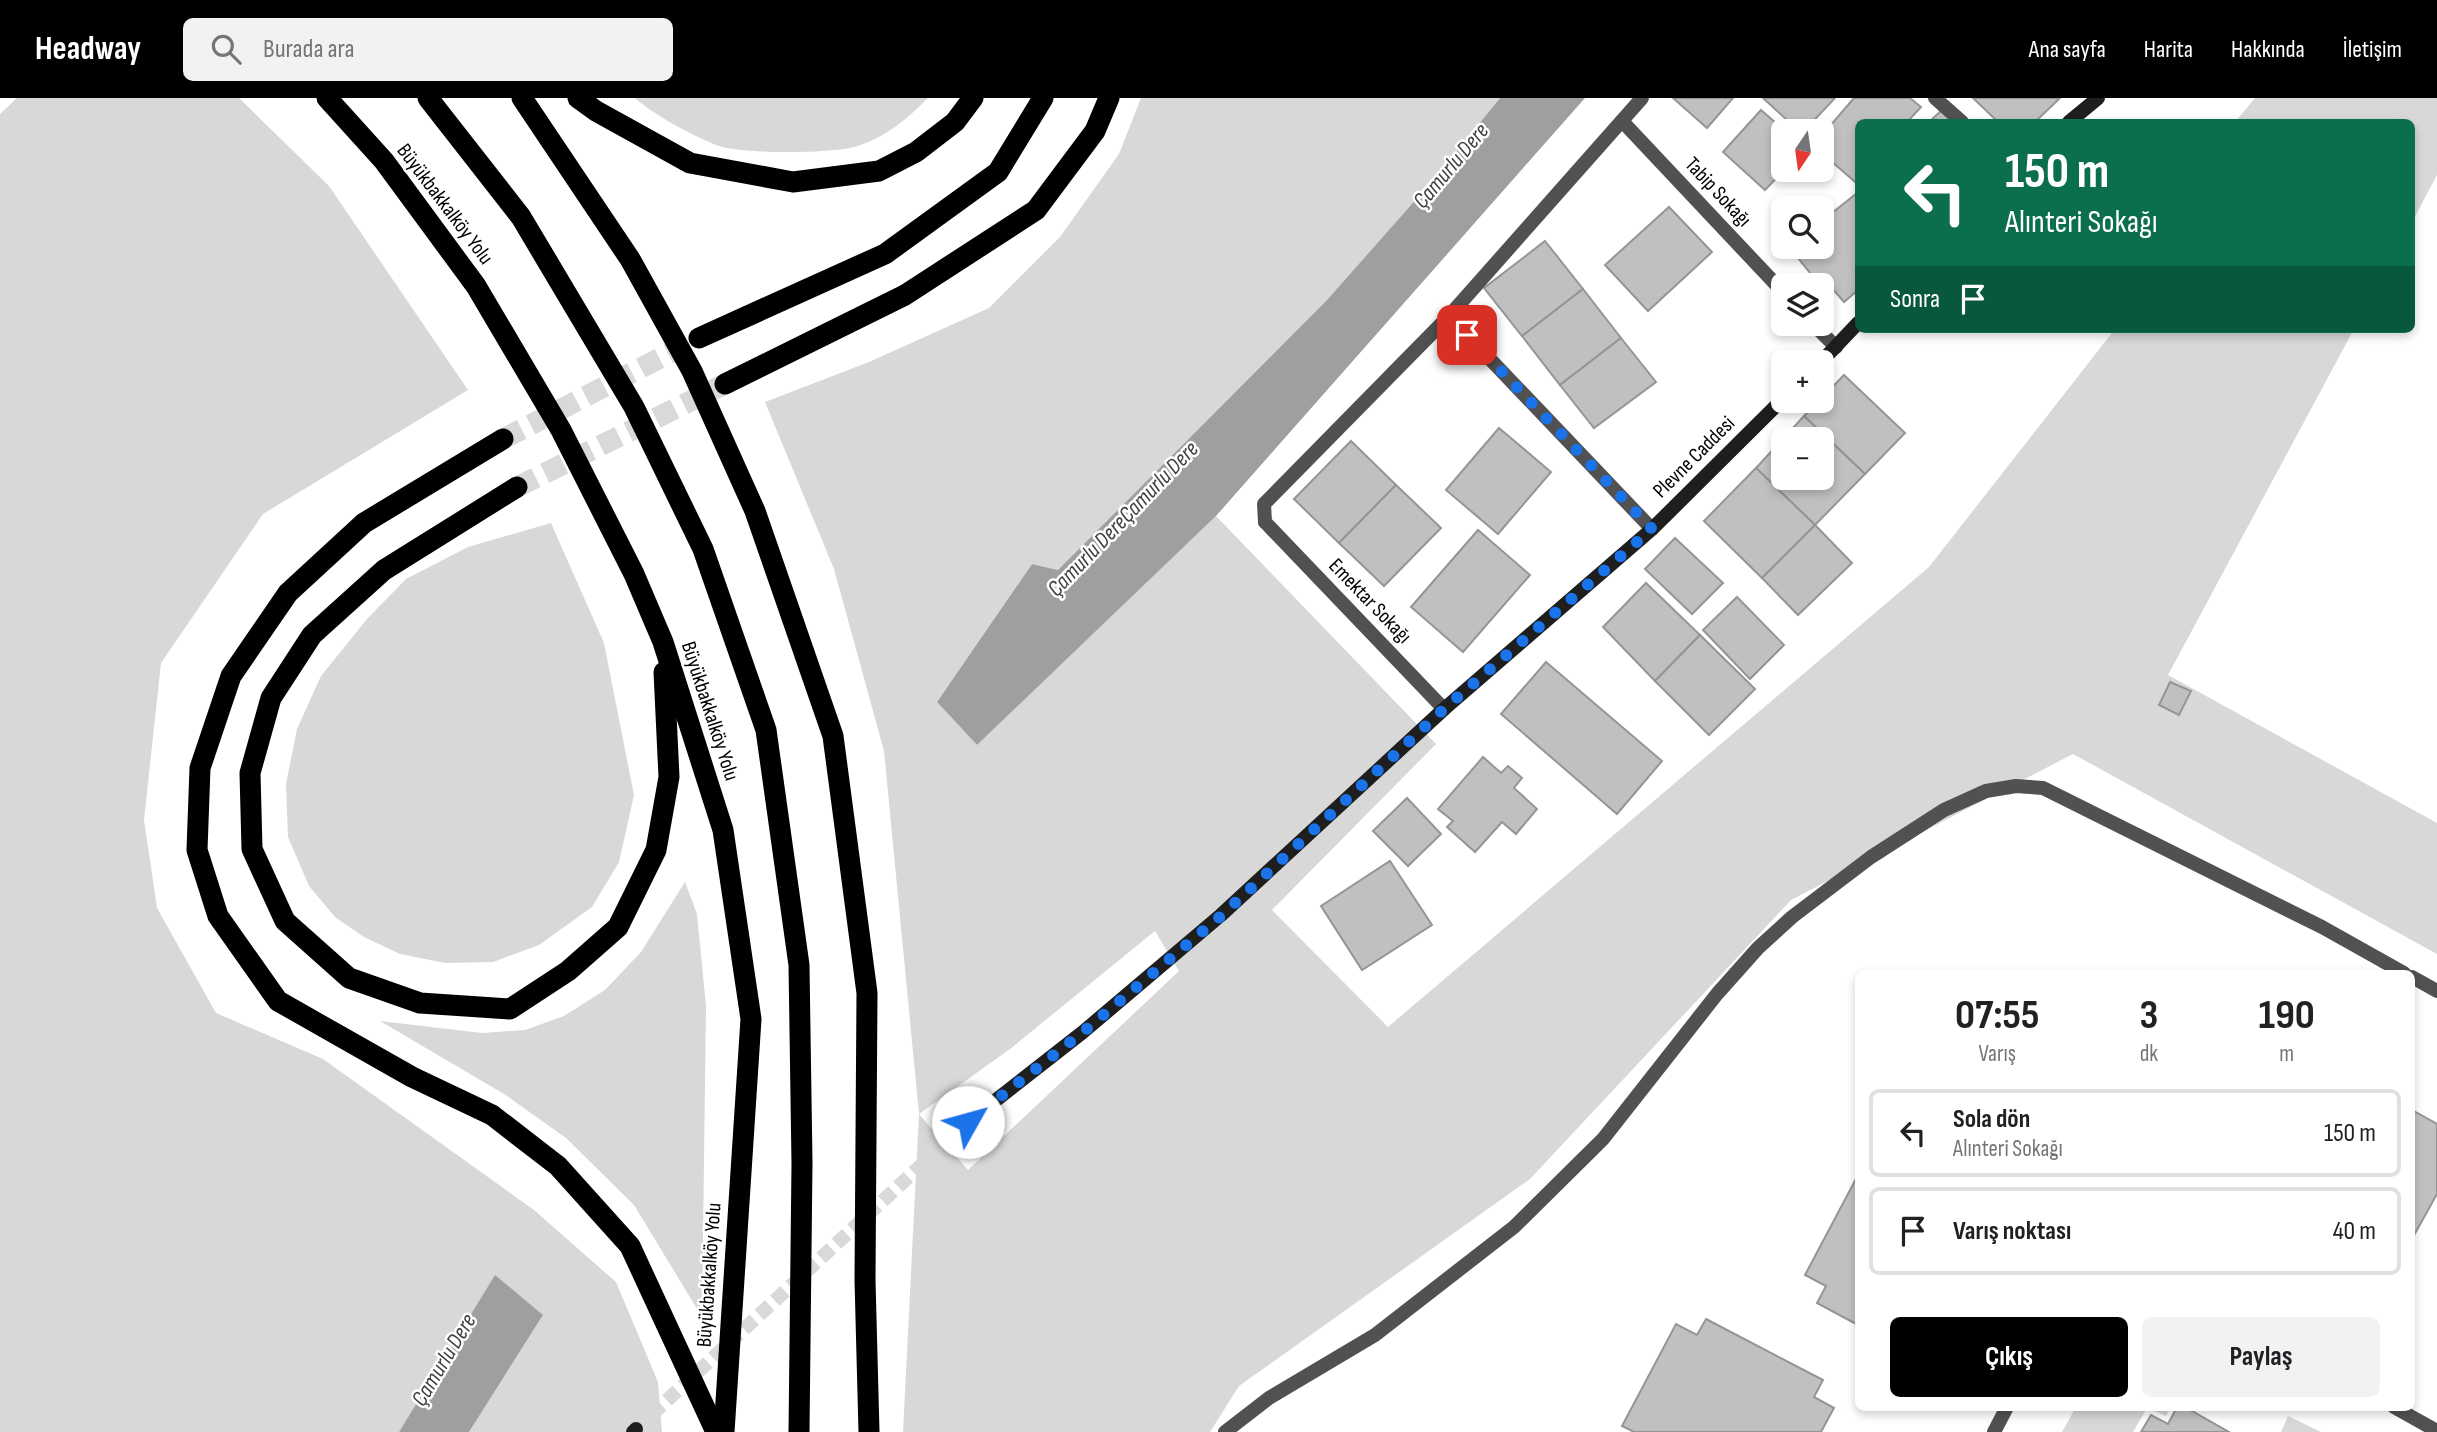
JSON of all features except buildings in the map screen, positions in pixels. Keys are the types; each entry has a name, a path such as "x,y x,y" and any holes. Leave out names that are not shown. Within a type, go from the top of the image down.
{"highway":[{"name":"Büyükbakkalköy Yolu","path":"327,98 384,162 476,286 561,430 634,574 663,642 723,830 751,1019 724,1432"},
{"name":"Büyükbakkalköy Yolu","path":"428,98 521,217 634,407 703,550 765,730 799,965 802,1163 799,1432"},
{"path":"522,98 630,259 692,371 755,511 833,736 867,993 865,1280 869,1432"},
{"path":"578,98 596,111 690,163 793,182 879,171 916,152 955,122 973,98"},
{"path":"699,338 885,254 998,172 1043,98"},
{"path":"725,384 905,295 1036,210 1096,131 1109,98"},
{"path":"503,439 364,523 288,593 231,676 200,768 197,850 218,916 278,1001 412,1077 492,1115 558,1166 630,1246 716,1432"},
{"path":"517,487 384,570 312,635 271,698 250,773 252,849 285,921 349,978 420,1003 510,1009 568,971 618,927 656,850 669,777 663,642"}],"street":[{"path":"1642,98 1449,316 1652,529"},
{"path":"1935,98 1959,119"},
{"path":"2073,119 2098,98"},
{"name":"Tabip Sokağı","path":"1622,121 1771,279"},
{"name":"Emektar Sokağı","path":"1444,709 1265,522 1264,504 1449,316"},
{"path":"1833,350 1855,326"},
{"path":"1825,336 1836,347"},
{"name":"Plevne Caddesi","path":"968,1122 1083,1032 1222,915 1444,709 1652,529 1771,411"},
{"path":"1225,1432 1269,1398 1375,1335 1514,1227 1603,1139 1717,994 1758,948 1792,917 1881,850 1944,810 1986,791 2016,786 2043,788 2310,921 2399,970"},
{"path":"2415,979 2437,991"},
{"path":"1994,1432 2005,1411"},
{"path":"2401,1411 2437,1432"}],"shaded area":[{"path":"17,98 239,98 329,186 468,390 263,514 161,663 144,820 157,908 216,1013 323,1059 534,1210 616,1282 658,1382 662,1432 469,1432 543,1315 495,1276 399,1432 0,1432 0,114"},
{"path":"635,98 928,98 896,126 858,146 788,152 719,146 675,125"},
{"path":"1141,98 1500,98 1434,179 1327,300 1058,570 1032,564 937,702 977,745 1216,516 1436,744 1272,910 1388,1027 1929,567 2112,333 2352,333 2168,675 2437,823 2437,954 2073,754 1791,900 1530,1179 1239,1386 1210,1432 903,1432 919,1114 884,751 834,569 765,402 869,362 989,308 1060,237 1119,154","holes":["1155,931 1179,971 968,1170 919,1114 1010,1049"]},
{"path":"2255,98 2437,98 2437,175 2415,216 2415,119 2238,119"},
{"path":"551,523 604,643 634,795 619,862 592,907 539,945 493,962 445,963 400,954 364,937 335,917 309,886 288,837 286,784 297,729 321,676 367,619 406,579 468,547"},
{"path":"685,882 697,914 706,1006 702,1317 634,1205 566,1138 504,1094 380,1021 482,1033 525,1030 564,1016 605,990 641,952"},
{"path":"2074,1411 2145,1411 2133,1432 2062,1432"},
{"path":"2154,1411 2169,1411 2166,1416"},
{"path":"2288,1416 2321,1432 2281,1432"}],"water":[{"path":"1500,98 1585,98 1216,516 977,745 937,702 1032,564 1058,570 1327,300 1434,179"},
{"name":"Çamurlu Dere","path":"495,1275 543,1315 469,1432 399,1432"}],"tunnel":[{"path":"503,439 699,338"},
{"path":"517,487 725,384"},
{"path":"636,1429 968,1122"}],"route":[{"path":"968,1122 1083,1032 1222,915 1444,709 1652,529 1467,335"}],"water label":[{"name":"Çamurlu DereÇamurlu Dere","path":"1123,519"}]}
